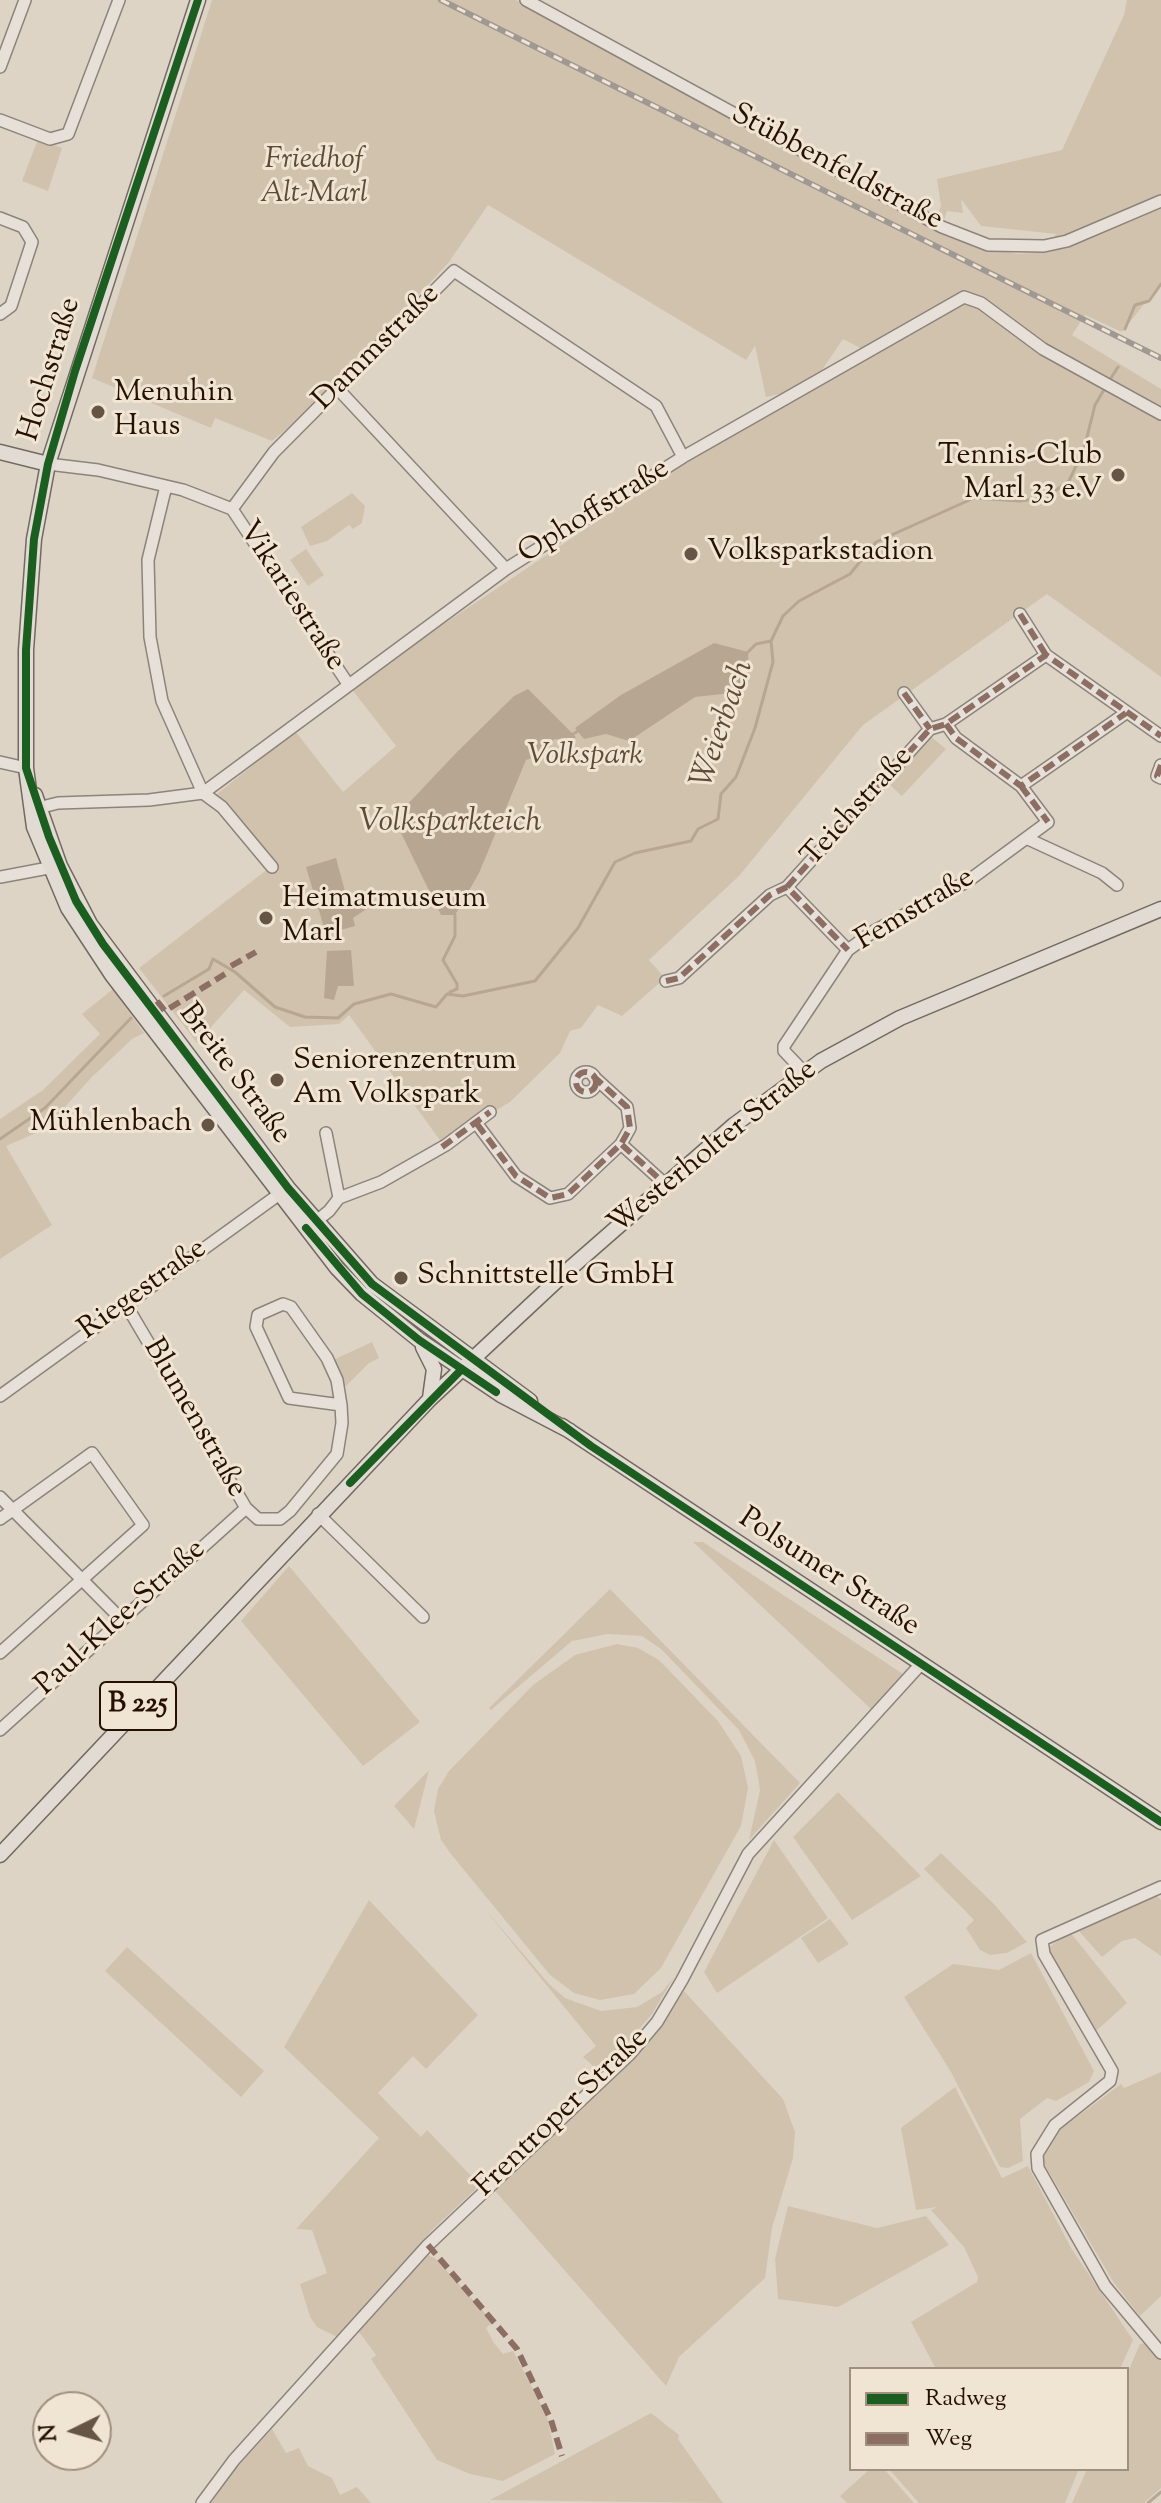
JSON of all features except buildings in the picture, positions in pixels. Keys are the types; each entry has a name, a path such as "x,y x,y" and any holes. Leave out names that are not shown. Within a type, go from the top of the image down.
{"main road":[{"name":"Hochstraße","path":"26,768 25,688 30,581 48,464 198,0"},
{"path":"0,452 48,464"},
{"name":"Breite Straße","path":"26,768 34,809 55,868 103,944 284,1191 362,1294 419,1340 468,1364"},
{"name":"Westerholter Straße","path":"318,1514 430,1399 665,1184 734,1125 805,1073 866,1036 931,1004 1161,909"},
{"name":"Breite Straße","path":"311,1224 372,1284 468,1364"},
{"path":"419,1340 434,1369 430,1399"},
{"name":"Polsumer Straße","path":"468,1364 501,1395 570,1431 1161,1822"},
{"name":"B 225","path":"0,1855 318,1514"}],"street":[{"path":"0,67 25,0"},
{"path":"0,120 50,139 68,134 119,0"},
{"name":"Stübbenfeldstraße","path":"526,0 942,227 988,245 1044,246 1067,241 1161,201"},
{"path":"0,218 23,227 32,242 11,306 0,314"},
{"name":"Dammstraße","path":"232,509 274,452 454,271 656,406 683,457"},
{"name":"Ophoffstraße","path":"34,809 58,803 149,800 203,793 506,569 683,457 964,297 981,303 1043,349 1161,414"},
{"path":"338,389 506,569"},
{"name":"Vikariestraße","path":"48,464 75,466 166,486 232,509 348,684"},
{"path":"166,486 148,560 150,637 162,701 203,793 222,807 272,867"},
{"path":"1020,614 1046,655 1161,736"},
{"name":"Teichstraße","path":"666,981 679,978 770,895 787,887 930,729 946,724 1046,655"},
{"name":"Teichstraße","path":"904,693 930,729"},
{"path":"946,724 956,738 1021,786 1126,713"},
{"path":"0,762 26,768"},
{"path":"1161,765 1157,776 1161,778"},
{"name":"Femstraße","path":"805,1073 784,1051 784,1046 848,950 874,931 968,881 1048,822 1021,786"},
{"path":"1028,839 1102,873 1117,885"},
{"path":"0,877 55,868"},
{"name":"Teichstraße","path":"787,887 848,950"},
{"path":"477,1124 516,1176 550,1198 568,1194 621,1144 630,1128 627,1107 593,1076"},
{"path":"311,1224 339,1198 381,1182 477,1124 490,1112"},
{"path":"326,1133 339,1198"},
{"path":"621,1144 665,1184"},
{"name":"Riegestraße","path":"0,1396 284,1191"},
{"name":"Blumenstraße","path":"125,1303 246,1508 258,1519 280,1519 290,1511 337,1454 342,1439 341,1405 337,1380 327,1358 291,1307 283,1304 258,1315 256,1327 289,1398 341,1405"},
{"path":"0,1519 92,1453 143,1525 0,1653"},
{"path":"0,1497 122,1620"},
{"name":"Paul-Klee-Straße","path":"0,1730 246,1508"},
{"path":"318,1514 423,1617"},
{"name":"Frentroper Straße","path":"202,2503 234,2460 428,2245 630,2054 657,2022 682,1980 748,1854 921,1664"},
{"path":"1161,1887 1042,1940 1044,1954 1112,2071 1110,2081 1055,2125 1037,2154 1040,2172 1105,2286 1161,2353"}],"green space":[{"path":"212,0 516,0 935,229 990,249 1018,254 1048,252 1056,234 981,226 961,199 963,213 947,211 943,223 936,220 941,206 937,179 1062,150 1124,15 1127,0 1161,0 1161,283 1122,332 1085,315 1072,335 1161,389 1161,677 1047,594 863,725 739,876 649,960 665,978 622,1016 598,1005 581,1028 570,1031 560,1053 510,1102 442,1143 349,1015 339,1024 290,1027 244,990 197,1043 139,968 269,868 216,795 295,731 343,792 396,746 350,687 685,462 864,350 843,339 818,376 784,393 766,397 755,346 746,360 488,205 449,262 325,397 272,441 215,418 211,428 92,378"},
{"path":"38,139 62,148 48,191 22,181"},
{"path":"352,493 365,506 362,523 353,529 349,525 327,541 310,546 301,527"},
{"path":"306,549 324,575 308,586 290,560"},
{"path":"929,735 946,749 902,796 887,782"},
{"path":"113,989 144,1033 132,1039 91,1078 45,1129 6,1146 52,1225 0,1259 0,1119 43,1090 100,1034 82,1014"},
{"path":"372,1342 379,1358 369,1363 346,1386 342,1386 331,1361"},
{"path":"693,1542 703,1542 903,1674 871,1709"},
{"path":"289,1566 420,1722 363,1766 241,1621"},
{"path":"610,1589 800,1783 749,1840 760,1790 755,1761 739,1730 661,1649 642,1636 608,1634 572,1641 491,1710 489,1708"},
{"path":"617,1644 638,1648 659,1660 718,1721 741,1756 748,1788 741,1826 661,1968 634,1994 600,2000 574,1993 550,1975 441,1840 434,1811 438,1789 449,1771 533,1685 575,1655"},
{"path":"429,1770 414,1829 394,1806"},
{"path":"838,1792 921,1876 852,1920 793,1837"},
{"path":"774,1840 828,1918 717,1993 704,1972"},
{"path":"941,1853 993,1903 1027,1942 1007,1953 990,1955 980,1950 966,1928 974,1920 924,1869"},
{"path":"1156,1895 1161,1900 1161,1956 1135,1938 1122,1941 1102,1957 1077,1929"},
{"path":"369,1900 478,2015 426,2069 413,2056 378,2093 421,2137 427,2130 480,2185 433,2229 339,2338 317,2327 310,2317 300,2284 327,2273 312,2230 296,2229 379,2138 284,2047"},
{"path":"483,1907 549,1984 565,1998 601,2011 637,2007 662,1992 674,1977 652,2014 601,2073 583,2057 596,2046"},
{"path":"830,1919 849,1944 818,1963 801,1938"},
{"path":"1070,1932 1127,2003 1095,2032 1048,1948"},
{"path":"127,1947 264,2071 241,2097 105,1971"},
{"path":"1031,1953 1094,2071 1089,2082 1056,2101 1047,2098 1020,2119 1023,2161 1008,2168 1000,2167 951,2072 904,1997 953,1964 999,1970"},
{"path":"684,1991 783,2099 795,2132 793,2158 772,2228 765,2278 679,2357 666,2386 495,2191 636,2058"},
{"path":"1161,2072 1161,2296 1140,2316 1114,2283 1043,2162 1043,2155 1053,2135 1121,2084 1124,2088"},
{"path":"955,2087 1002,2178 1028,2166 1071,2248 1133,2340 1121,2367 935,2367 911,2322 977,2282 978,2277 964,2247 931,2210 937,2207 916,2210 901,2128"},
{"path":"788,2206 877,2228 926,2216 949,2245 838,2307 778,2299 775,2259"},
{"path":"428,2255 436,2259 493,2322 486,2328 494,2343 503,2354 513,2351 547,2416 555,2454 503,2481 470,2474 437,2460 371,2359 376,2355 359,2332"},
{"path":"1146,2343 1161,2361 1161,2488 1144,2503 1072,2503 1086,2471 1129,2471 1129,2369 1140,2344"},
{"path":"651,2413 679,2435 678,2439 723,2503 490,2500"},
{"path":"272,2429 286,2453 299,2448 308,2466 332,2478 340,2495 357,2487 371,2503 211,2503 222,2484"},
{"path":"868,2471 886,2471 914,2503 847,2503 840,2496"},
{"path":"891,2471 1078,2471 1065,2503 919,2503"}],"water":[{"path":"714,643 748,652 749,678 732,693 695,697 629,741 606,734 584,739 575,728 621,695"},
{"name":"Volksparkteich","path":"528,689 576,737 570,742 554,739 546,753 526,760 479,873 455,915 441,915 400,831 399,818 403,809 458,751 514,696"},
{"path":"336,858 346,895 364,899 371,906 353,918 355,926 326,934 306,867"},
{"path":"351,950 354,986 338,986 334,1000 324,998 327,951"}],"waterway":[{"name":"Weierbach","path":"1125,329 1135,305 1149,301 1161,284"},
{"name":"Weierbach","path":"1109,381 1118,367"},
{"name":"Weierbach","path":"164,996 209,969 213,959 235,972 275,1007 305,1017 338,1018 354,1004 391,994 436,1007 447,994 463,996 535,981 578,928 615,862 635,853 691,841 698,829 718,819 721,794 736,777 755,728 773,662 771,641 783,616 799,601 850,574 876,542 974,498 1020,501 1045,498 1069,481 1084,449 1095,405 1105,388"},
{"path":"748,652 756,644 771,641"},
{"path":"573,734 578,731"},
{"path":"450,992 457,989 457,984 443,960 455,936 455,915"},
{"name":"Weierbach","path":"0,1139 45,1108 131,1018"},
{"path":"1148,2503 1161,2492"}],"railway":[{"path":"441,0 1161,358"}],"marked path":[{"path":"1020,614 1046,655"},
{"path":"787,887 930,729 946,724 1046,655 1161,736"},
{"path":"904,693 930,729"},
{"path":"946,724 956,738 1021,786 1126,713"},
{"path":"1161,765 1157,776 1161,778"},
{"path":"1021,786 1048,822"},
{"path":"666,981 679,978 770,895 787,887 848,950"},
{"path":"231,966 256,952"},
{"path":"157,1001 165,1011 225,974"},
{"path":"586,1072 593,1075 596,1082 593,1089 586,1092 579,1089 576,1082 579,1075 586,1072"},
{"path":"593,1076 627,1107 630,1128 621,1144"},
{"path":"442,1147 490,1112"},
{"path":"477,1124 516,1176 550,1198 568,1194 621,1144 665,1184"},
{"path":"428,2245 517,2349 551,2420 562,2456"}],"cycle path":[{"path":"198,0 75,371 48,464 34,539 26,650 26,768 49,837 76,901 103,944 288,1188 372,1284 591,1446 1161,1822"},
{"path":"306,1228 362,1294 419,1340 496,1392"},
{"path":"350,1483 462,1369"}],"place":[{"name":"Menuhin Haus","path":"98,412"},
{"name":"Tennis-Club Marl 33 e.V","path":"1118,475"},
{"name":"Volksparkstadion","path":"691,554"},
{"name":"Heimatmuseum Marl","path":"266,918"},
{"name":"Seniorenzentrum Am Volkspark","path":"277,1080"},
{"name":"Mühlenbach","path":"208,1125"},
{"name":"Schnittstelle GmbH","path":"401,1278"}],"park label":[{"name":"Friedhof Alt-Marl","path":"314,179"},
{"name":"Volkspark","path":"585,758"}]}
